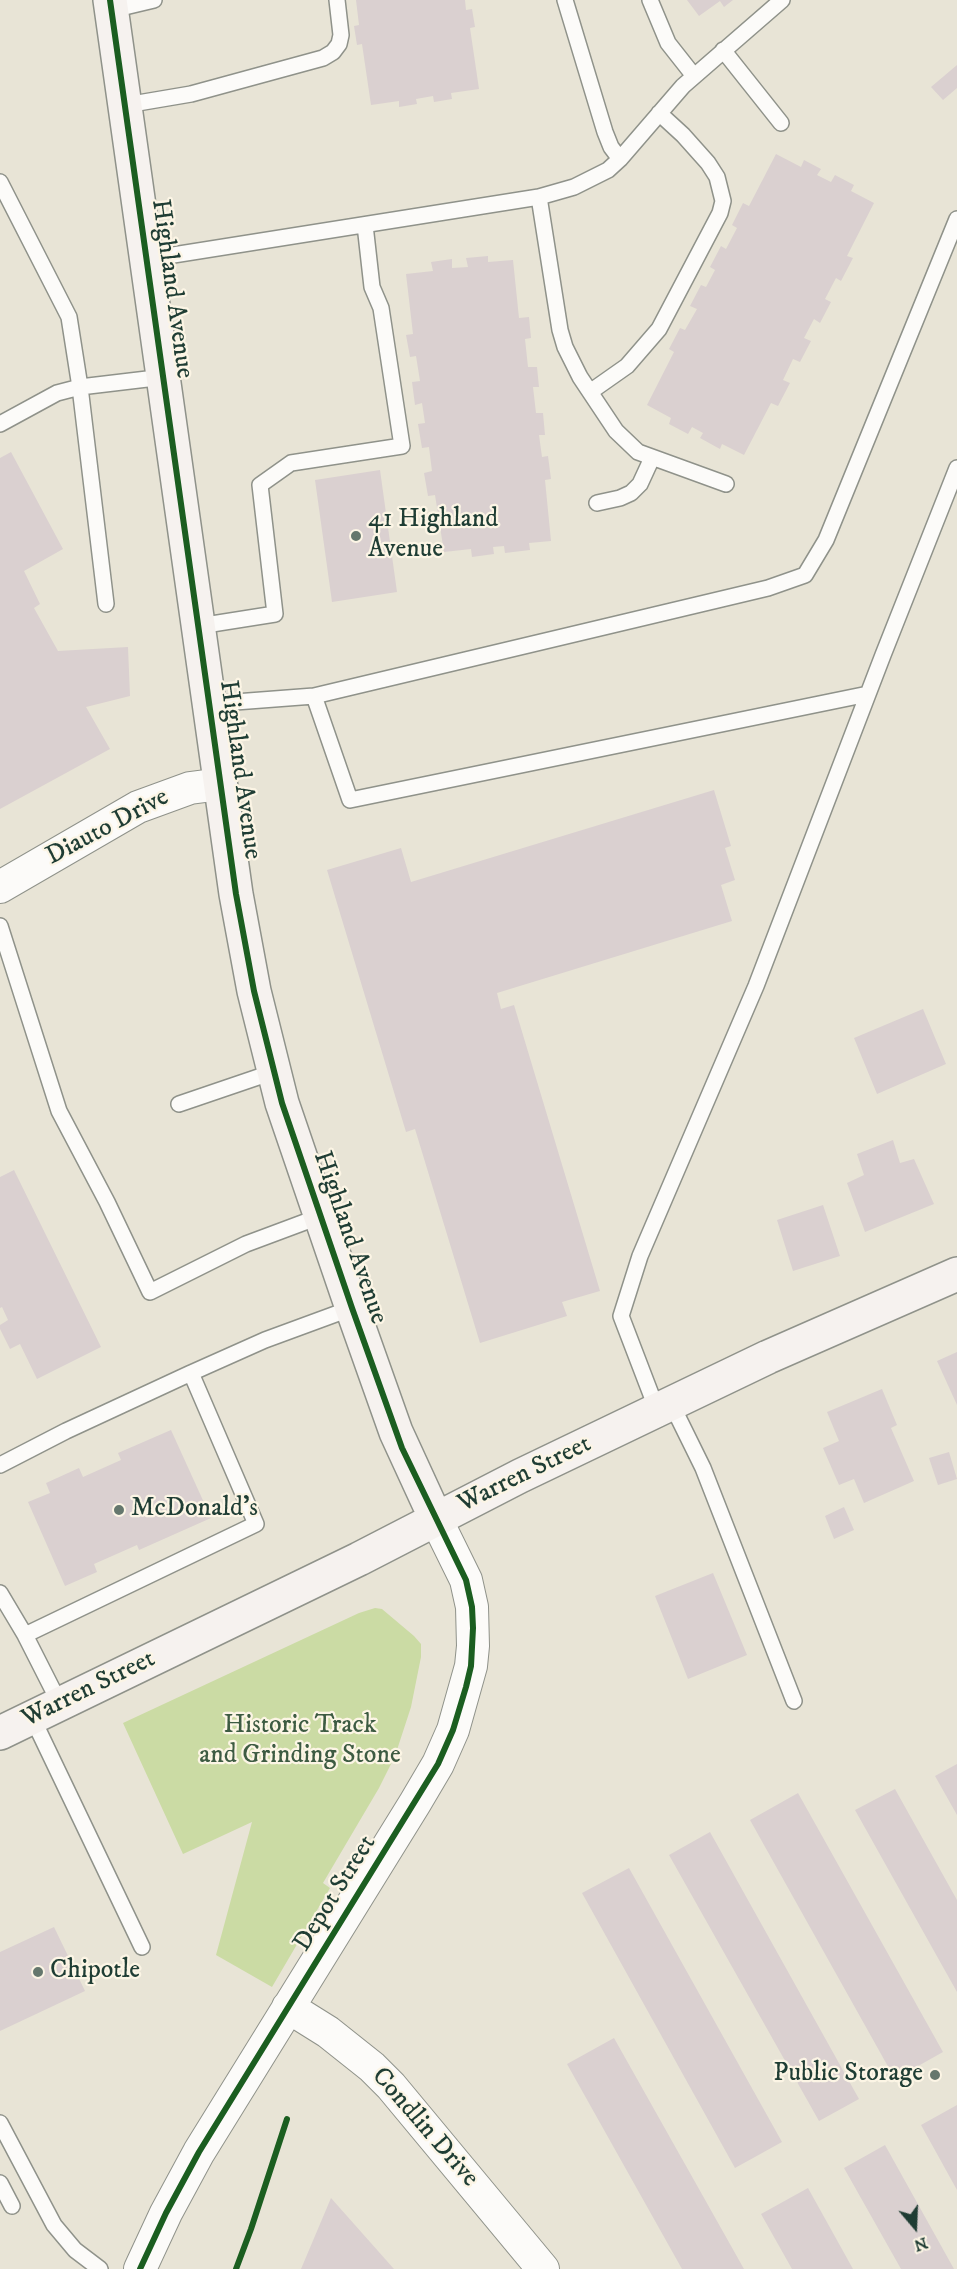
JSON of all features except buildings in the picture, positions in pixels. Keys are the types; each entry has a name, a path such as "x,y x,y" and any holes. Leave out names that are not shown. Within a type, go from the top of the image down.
{"street":[{"name":"Highland Avenue","path":"111,5 241,924 273,1072 396,1432 436,1520"},
{"name":"Diauto Drive","path":"0,888 138,807 190,788 221,784"},
{"name":"Warren Street","path":"0,1733 436,1520 520,1476 808,1338 957,1274"},
{"name":"Depot Street","path":"140,2269 166,2213 199,2152 438,1764 460,1708 472,1656 472,1607 463,1573 436,1520"},
{"name":"Condlin Drive","path":"288,2007 328,2032 372,2067 391,2086 543,2269"}],"lane":[{"path":"111,5 154,0"},
{"path":"126,105 191,94 323,58 339,44 341,35 337,0"},
{"path":"565,0 605,132 611,147 621,159"},
{"path":"650,0 668,43 694,76"},
{"path":"148,259 539,198 574,187 593,178 621,159 659,113 694,76 782,0"},
{"path":"723,50 781,123"},
{"path":"590,392 627,366 650,342 668,314 722,207 721,189 708,163 659,113"},
{"path":"0,182 68,313 80,387 106,604"},
{"path":"539,198 560,330 572,363 590,392 626,442 638,452 726,484"},
{"path":"209,704 314,696 768,588 805,574 826,540 957,219"},
{"path":"199,626 275,614 260,485 291,463 402,446 381,308 372,287 365,225"},
{"path":"0,424 57,393 80,387 164,377"},
{"path":"597,503 631,493 640,484 652,458"},
{"path":"794,1701 703,1468 664,1407 621,1316 640,1256 756,987 957,468"},
{"path":"314,696 350,800 868,694"},
{"path":"0,926 59,1112 107,1202 150,1292 246,1244 321,1216"},
{"path":"178,1104 273,1072"},
{"path":"0,1465 66,1431 191,1373 265,1340 352,1308"},
{"path":"25,1635 256,1524 191,1373"},
{"path":"0,1593 25,1635 46,1711 142,1947"},
{"path":"0,2123 54,2225 75,2250 100,2269"},
{"path":"0,2183 12,2206"}],"green space":[{"name":"Historic Track and Grinding Stone","path":"375,1608 382,1609 421,1644 421,1657 411,1707 395,1756 379,1788 323,1883 330,1888 272,1987 216,1955 252,1822 183,1854 123,1723 359,1613"}],"cycle path":[{"path":"110,0 236,894 254,991 282,1103 352,1308 402,1448 466,1580 472,1607 473,1628 471,1666 466,1687 453,1730 438,1764 199,2152 166,2213 140,2269"},
{"path":"236,2269 287,2119"}],"place":[{"name":"41 Highland Avenue","path":"356,536"},
{"name":"McDonald's","path":"119,1510"},
{"name":"Chipotle","path":"38,1972"},
{"name":"Public Storage","path":"935,2075"}]}
